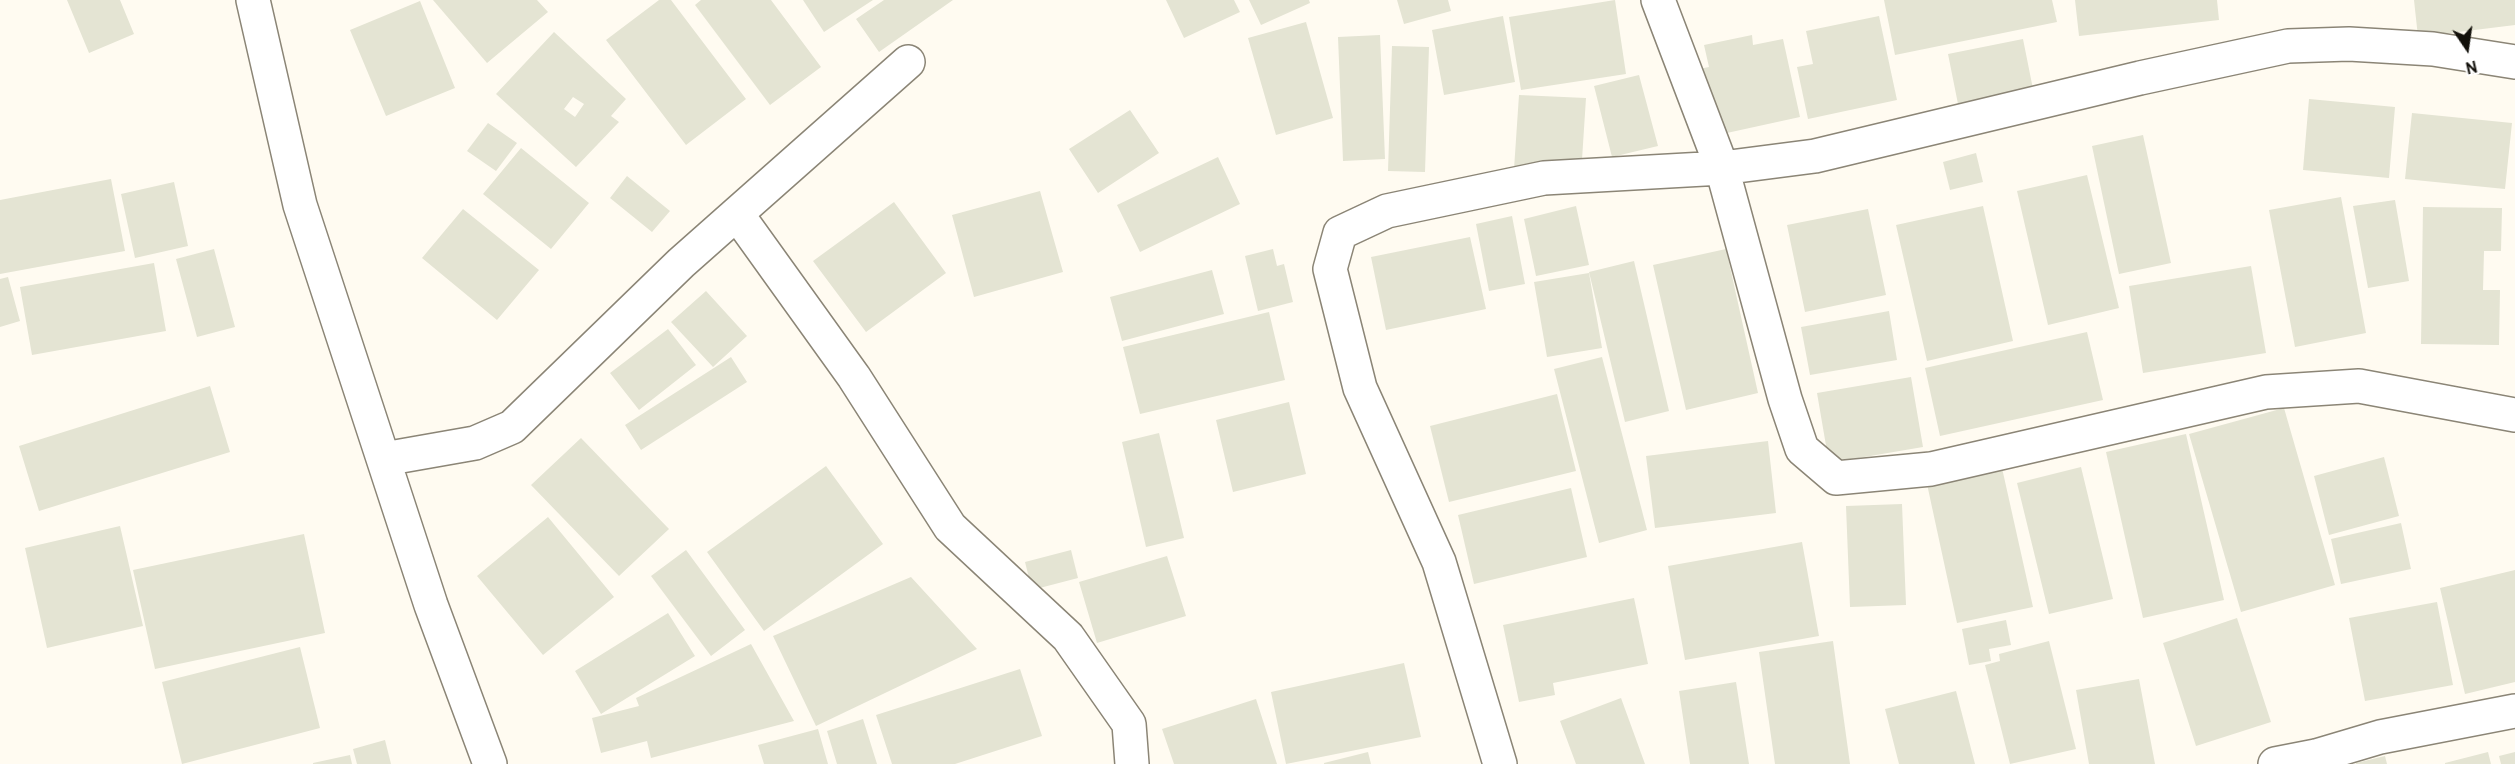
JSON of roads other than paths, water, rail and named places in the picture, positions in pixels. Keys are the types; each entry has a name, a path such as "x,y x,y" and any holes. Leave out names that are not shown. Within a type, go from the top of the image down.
{"street":[{"path":"253,0 300,205 431,605 490,764"},
{"path":"1658,0 1722,168 1785,399 1802,449 1836,478 1931,469 2266,392 2359,386 2515,415"},
{"path":"1500,764 1439,562 1360,388 1330,269 1340,233 1387,211 1544,178 1722,168 1815,156 2140,78 2288,46 2349,44 2433,49 2515,62"},
{"path":"384,459 475,443 512,427 681,263 908,62"},
{"path":"737,214 854,378 950,527 1068,637 1129,724 1132,764"},
{"path":"2275,764 2316,756 2380,737 2515,711"}]}
